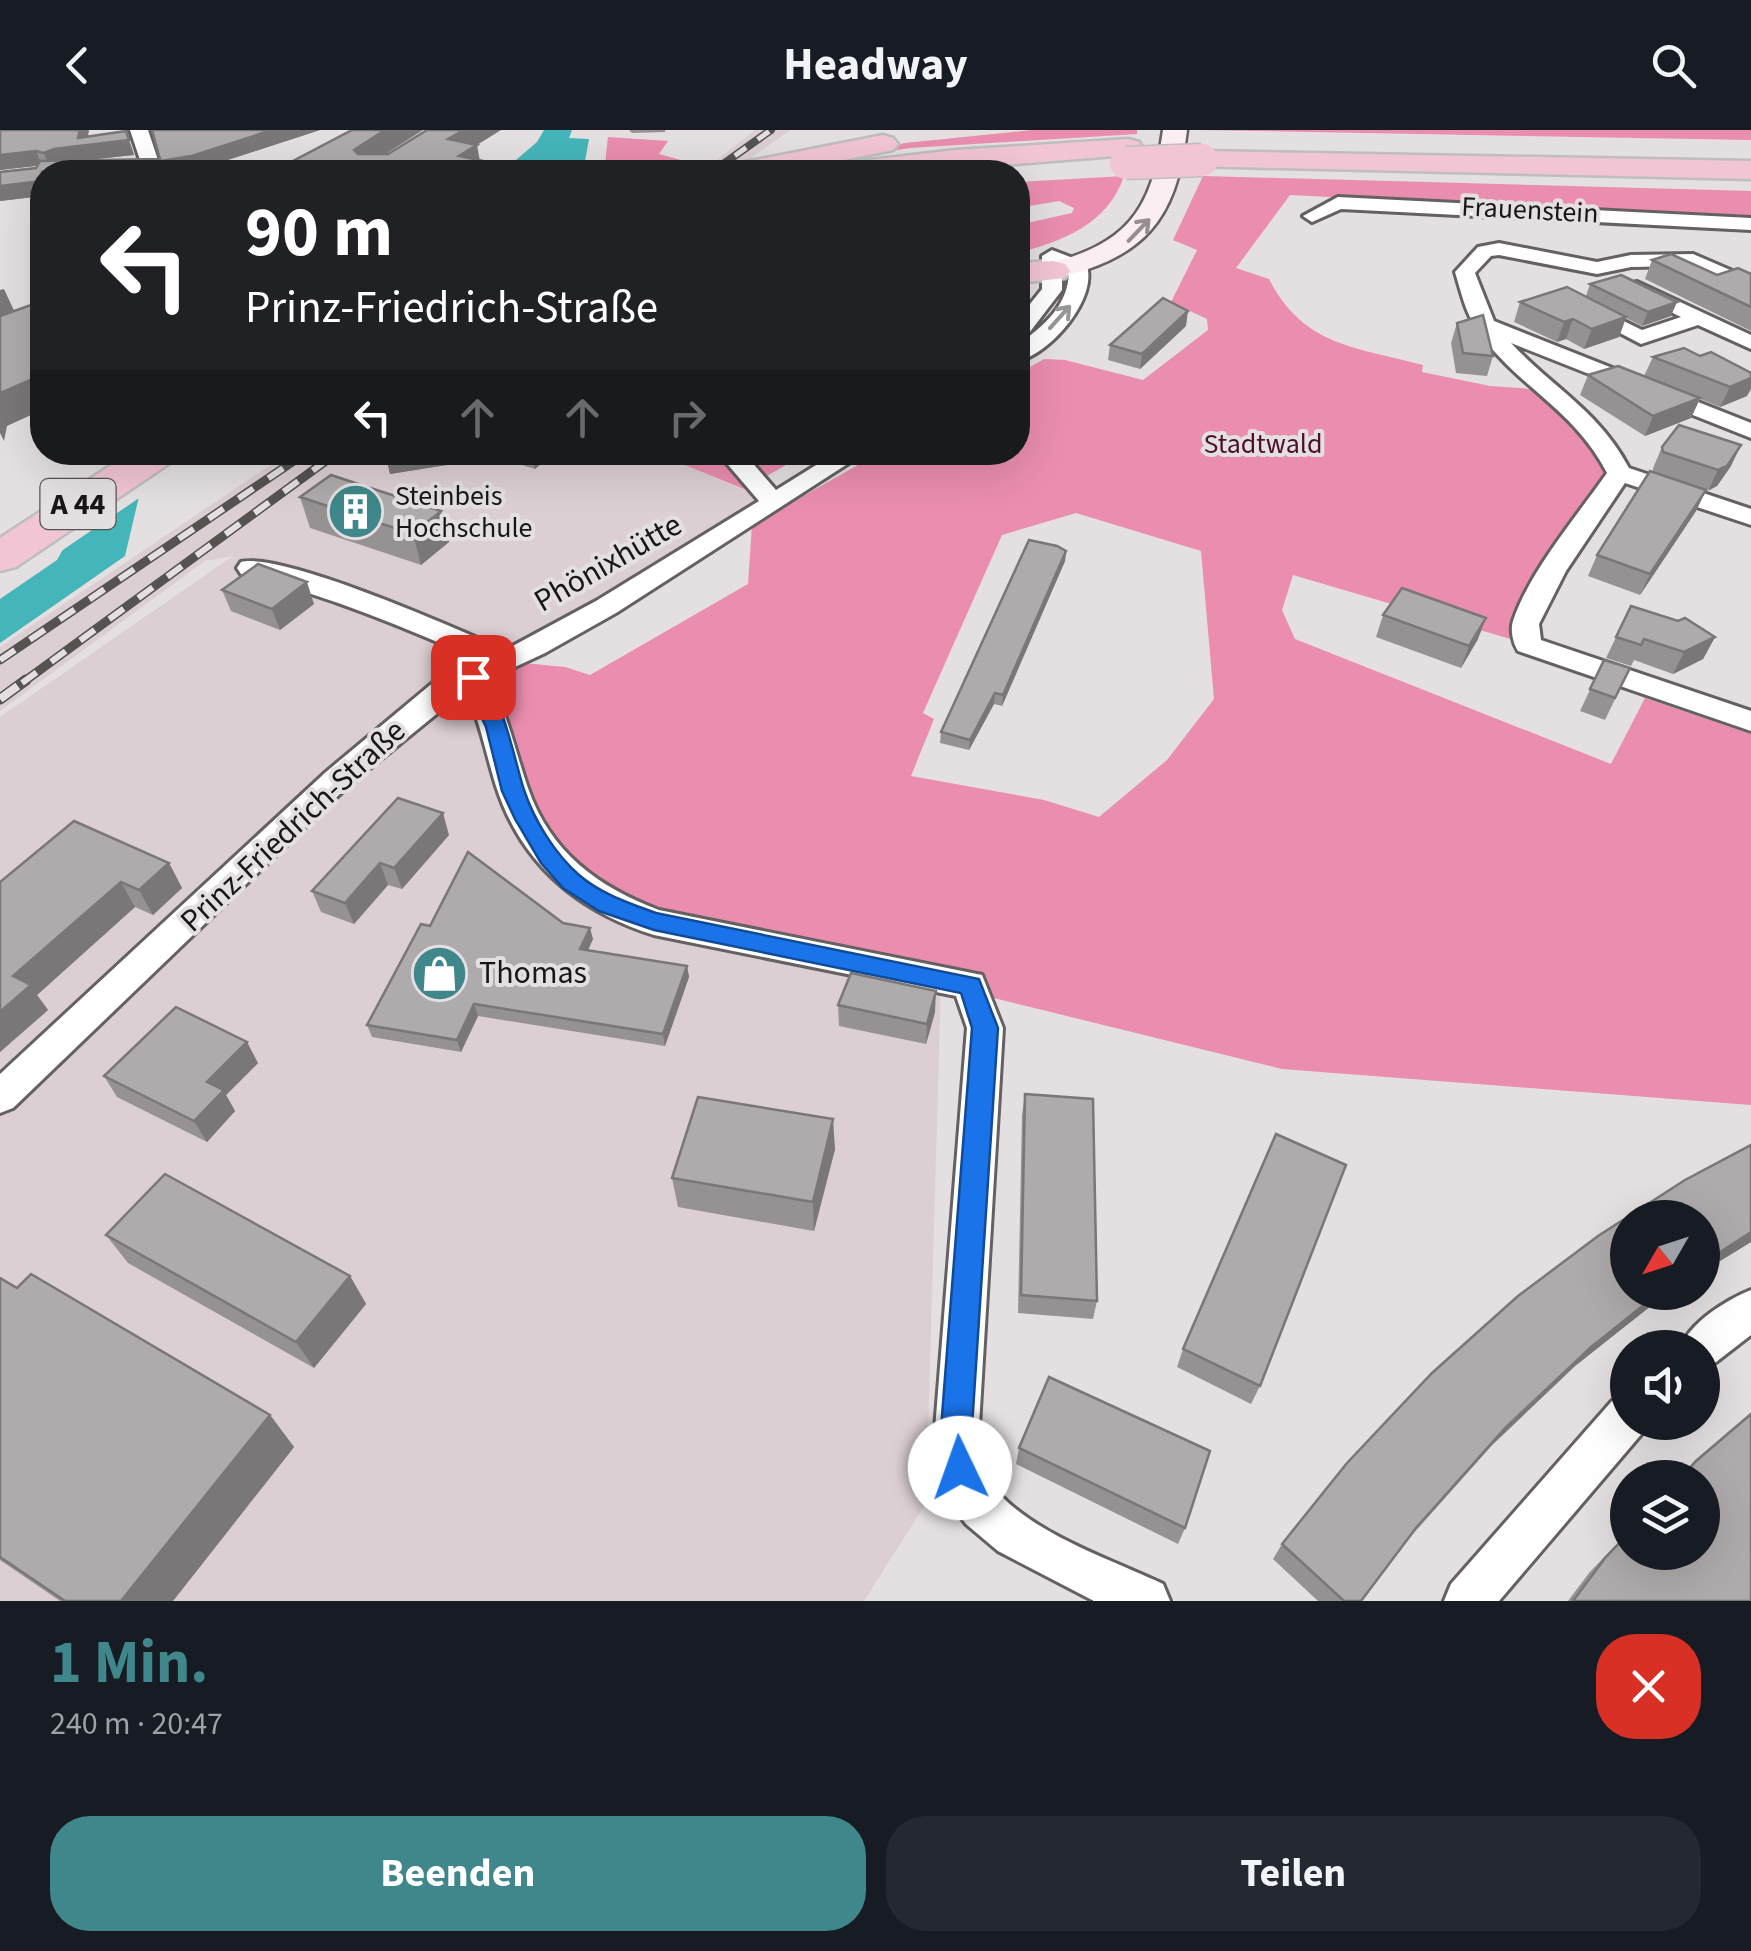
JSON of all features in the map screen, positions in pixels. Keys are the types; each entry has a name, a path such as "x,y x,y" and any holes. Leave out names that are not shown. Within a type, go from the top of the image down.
{"highway":[{"path":"796,160 854,148 1000,130"},
{"path":"1030,168 1134,147"},
{"path":"947,160 1134,147 1202,154 1751,170"},
{"path":"1202,154 1751,156"},
{"path":"1030,167 1041,166"},
{"name":"A 44","path":"0,522 86,465"},
{"name":"A 44","path":"0,558 139,465"}],"main road":[{"path":"1049,276 1112,254 1150,217 1164,190 1175,130"},
{"path":"1049,276 1124,208 1139,186 1150,153 1134,147"}],"street":[{"path":"139,130 143,160"},
{"name":"Frauenstein","path":"1312,216 1338,203 1751,224"},
{"name":"Frauenstein","path":"1596,268 1499,249 1485,252 1466,272 1469,294 1483,324 1505,354 1597,430 1618,473"},
{"path":"1596,268 1631,260 1693,260 1751,287"},
{"path":"1596,268 1751,343"},
{"path":"1030,310 1049,276 1081,285 1057,324 1030,345"},
{"path":"1572,303 1641,338 1699,318"},
{"path":"1483,324 1751,431"},
{"path":"741,465 772,500"},
{"name":"Phönixhütte","path":"473,677 549,639 691,557 772,500 832,465"},
{"path":"1751,517 1618,473 1553,571 1525,624 1528,645 1751,721"},
{"path":"250,568 274,572 396,613 504,660"},
{"path":"473,677 496,727 513,791 526,819 571,882 607,905 654,922 970,986 985,1028 956,1442 960,1468 982,1508 1004,1528 1146,1601"},
{"name":"Prinz-Friedrich-Straße","path":"0,1098 336,780 445,688 473,677"},
{"path":"1720,1334 1751,1310"},
{"path":"1468,1601 1610,1437"}],"shaded area":[{"path":"755,130 790,130 749,160 717,160"},
{"path":"270,465 684,465 771,501 504,658 475,647 941,985 926,1503 864,1601 0,1601 0,717 233,556 205,561 0,711 0,647"}],"green space":[{"path":"1032,130 1137,130 1137,134 910,148 821,160 905,143"},
{"path":"1199,130 1751,130 1751,140"},
{"path":"608,137 668,141 659,154 681,160 605,160"},
{"path":"1124,176 1117,193 1095,218 1067,236 1030,249 1030,222 1072,213 1074,208 1059,201 1030,206 1030,181"},
{"name":"Stadtwald","path":"1203,176 1751,191 1751,218 1290,195 1236,268 1269,279 1299,319 1334,341 1423,365 1422,372 1490,386 1545,390 1613,473 1524,643 1293,575 1282,610 1295,639 1611,764 1645,698 1751,734 1751,1105 1282,1069 941,985 659,927 554,856 476,677 504,661 565,667 590,675 748,584 752,525 858,465 1030,465 1030,367 1044,359 1065,360 1143,380 1208,330 1207,319 1171,302 1197,250 1173,240","holes":["1076,513 1201,551 1214,699 1167,760 1099,817 1044,800 911,776 934,719 923,713 1002,535"]},
{"path":"685,465 786,465 744,489"}],"water":[{"path":"544,130 572,130 569,138 589,139 585,160 516,160 537,142"},
{"path":"141,488 125,556 0,643 0,599 57,560 70,537"}],"pier":[{"path":"105,465 173,465 145,494 54,556 65,535 81,482"}],"building":[{"path":"0,130 80,130 78,138 126,131 129,140 44,153 0,155"},
{"path":"152,130 272,130 192,156 167,160 100,160 160,159"},
{"path":"352,130 385,130 354,150 358,154 388,154 427,130 464,130 448,139 477,145 459,156 479,160 295,160"},
{"path":"30,169 30,182 0,186 0,172"},
{"path":"1671,254 1717,275 1738,268 1751,274 1751,307 1652,260"},
{"path":"1621,275 1677,302 1648,312 1590,284"},
{"path":"1567,287 1626,317 1592,329 1573,319 1564,322 1520,302"},
{"path":"1163,298 1188,311 1142,354 1110,345"},
{"path":"30,305 30,380 0,393 0,316"},
{"path":"1483,315 1493,356 1463,353 1457,323"},
{"path":"1684,348 1700,356 1711,352 1751,373 1751,378 1730,387 1653,357"},
{"path":"1618,366 1700,398 1653,416 1588,375"},
{"path":"1679,425 1741,445 1727,466 1718,470 1663,452 1662,447"},
{"path":"1650,471 1706,490 1650,574 1597,555"},
{"path":"331,475 441,511 413,534 300,497"},
{"path":"1029,540 1066,551 1003,695 995,693 970,740 941,732"},
{"path":"258,564 307,582 272,609 222,590"},
{"path":"1402,588 1486,618 1469,646 1383,615"},
{"path":"1631,606 1678,621 1685,618 1715,637 1684,652 1644,639 1641,645 1616,637"},
{"path":"1604,660 1630,668 1615,698 1590,689"},
{"path":"398,798 443,813 394,868 380,863 345,903 312,891"},
{"path":"74,821 169,863 139,890 121,882 13,976 31,985 0,1012 0,882"},
{"path":"468,852 563,923 590,928 580,949 687,966 663,1034 474,1004 457,1040 367,1025 421,924 430,926"},
{"path":"851,973 936,991 927,1024 838,1005"},
{"path":"176,1007 247,1042 207,1082 224,1090 194,1121 104,1076"},
{"path":"1025,1094 1093,1099 1097,1301 1021,1295"},
{"path":"698,1097 833,1119 813,1202 672,1178"},
{"path":"1276,1134 1346,1165 1260,1386 1183,1349"},
{"path":"1751,1145 1751,1232 1720,1252 1720,1200 1654,1200"},
{"path":"165,1174 350,1276 296,1342 106,1235"},
{"path":"1610,1228 1610,1310 1638,1310 1610,1330 1505,1428 1416,1528 1361,1601 1344,1601 1282,1544 1347,1463 1432,1373 1518,1296"},
{"path":"31,1274 270,1415 121,1601 65,1601 0,1557 0,1278 17,1288"},
{"path":"1049,1377 1210,1451 1185,1528 1019,1448"},
{"path":"1751,1414 1751,1601 1573,1601 1610,1553 1610,1570 1720,1570 1720,1460 1697,1460"}],"railway":[{"path":"729,160 771,130"},
{"path":"0,660 288,465"},
{"path":"22,683 320,465"},
{"path":"0,699 26,680"}],"place":[{"name":"Steinbeis Hochschule","path":"356,512"},
{"name":"Thomas","path":"440,973"}],"route":[{"path":"473,677 496,727 513,791 526,819 571,882 607,905 654,922 970,986 985,1028 956,1442 960,1468"}]}
